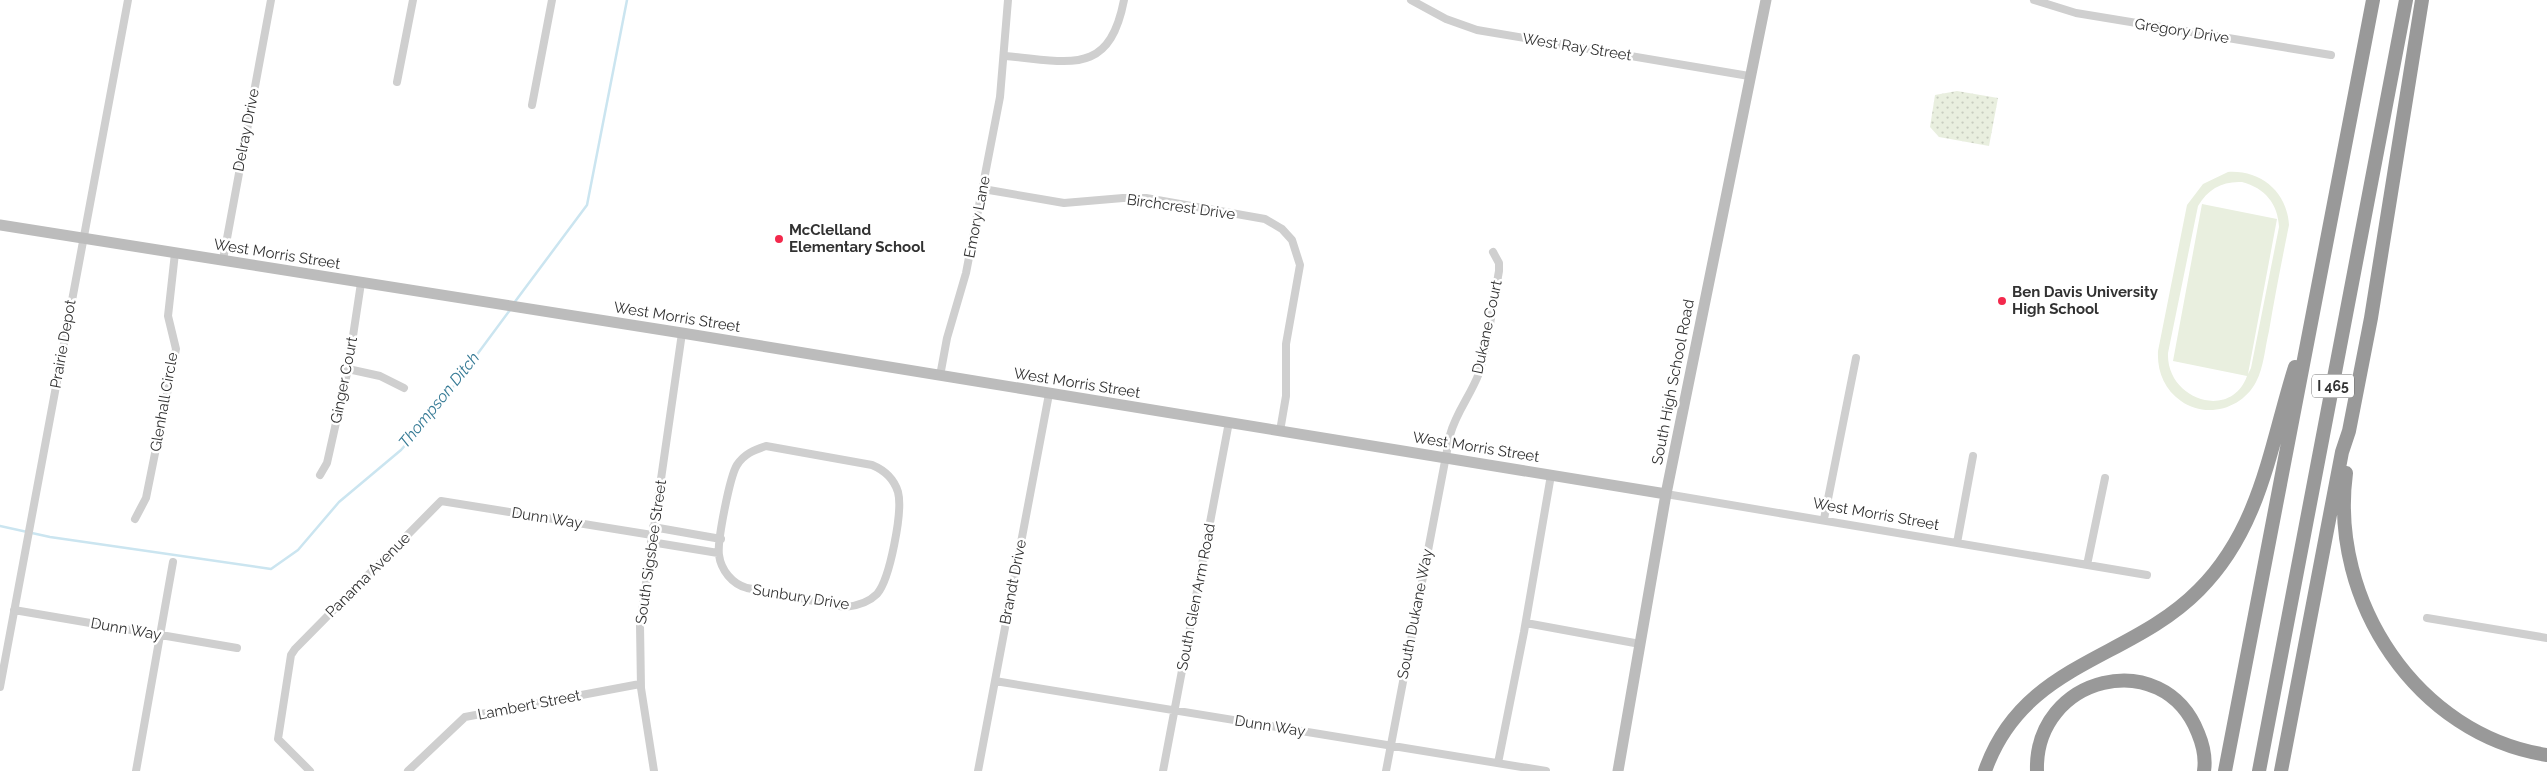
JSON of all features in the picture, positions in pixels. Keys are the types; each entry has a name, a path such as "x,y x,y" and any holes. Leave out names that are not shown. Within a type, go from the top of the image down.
{"highway":[{"name":"I 465","path":"2225,771 2374,0"},
{"name":"I 465","path":"2259,771 2406,0"},
{"path":"2422,0 2371,318 2349,431 2344,484 2346,544 2360,596 2386,648 2420,690 2465,724 2503,744 2547,755"},
{"path":"1986,771 1994,749 2010,722 2035,696 2069,672 2151,626 2177,609 2199,590 2228,556 2255,506 2282,409 2314,307"},
{"path":"2280,771 2342,452 2349,431"},
{"path":"2037,771 2036,760 2042,734 2060,706 2069,697 2091,686 2117,681 2130,681 2151,686 2181,706 2190,716 2201,741 2204,753 2204,771"}],"street":[{"name":"Prairie Depot","path":"0,688 128,0"},
{"name":"Delray Drive","path":"222,260 271,0"},
{"path":"397,82 413,0"},
{"path":"532,105 552,0"},
{"name":"Emory Lane","path":"940,376 947,338 966,274 1000,97 1005,56 1008,0"},
{"path":"1005,56 1069,61 1090,57 1104,47 1113,37 1120,22 1124,0"},
{"name":"West Ray Street","path":"1411,0 1446,19 1477,30 1749,76"},
{"name":"South High School Road","path":"1618,771 1666,494 1749,76 1766,0"},
{"name":"Gregory Drive","path":"2034,0 2076,13 2332,56"},
{"name":"Birchcrest Drive","path":"982,189 1068,203 1146,198 1268,221 1285,232 1292,240 1298,254 1300,270 1286,351 1286,400 1280,431"},
{"name":"West Morris Street","path":"0,225 1445,457 2148,575"},
{"name":"Glenhall Circle","path":"135,518 146,498 176,349 168,316 175,252"},
{"name":"Dukane Court","path":"1445,457 1453,424 1475,382 1482,362 1499,271 1499,263 1493,252"},
{"name":"Ginger Court","path":"320,475 327,463 348,369 361,283"},
{"name":"South Sigsbee Street","path":"654,771 640,684 642,608 682,333"},
{"path":"1824,520 1856,358"},
{"path":"348,369 380,376 404,388"},
{"name":"Brandt Drive","path":"978,771 1049,394"},
{"name":"South Glen Arm Road","path":"1163,771 1229,422"},
{"name":"Sunbury Drive","path":"718,553 723,568 731,578 747,588 845,607 858,606 872,597 881,588 886,577 899,512 898,494 891,479 878,467 776,446 766,446 752,451 741,460 732,475 721,539"},
{"path":"1957,543 1974,456"},
{"name":"South Dukane Way","path":"1386,771 1445,457"},
{"path":"1498,763 1526,623 1551,475"},
{"path":"2087,565 2105,478"},
{"name":"Dunn Way","path":"441,502 652,535"},
{"name":"Panama Avenue","path":"310,771 278,739 291,654 441,502"},
{"path":"652,535 721,539 718,553 652,535"},
{"path":"136,771 173,562"},
{"name":"Dunn Way","path":"14,610 237,648"},
{"path":"2427,618 2547,638"},
{"path":"1526,623 1640,644"},
{"name":"Dunn Way","path":"994,681 1546,771"},
{"name":"Lambert Street","path":"408,771 464,717 640,684"}],"green space":[{"path":"1957,91 1998,98 1989,146 1939,137 1930,127 1935,95"},
{"path":"2228,172 2240,172 2261,179 2278,193 2287,213 2289,225 2259,376 2250,391 2242,399 2233,405 2212,410 2191,406 2175,396 2163,379 2158,358 2187,205 2203,184","holes":["2235,182 2250,185 2269,198 2276,211 2279,227 2251,368 2248,374 2277,219 2202,204 2173,361 2247,376 2239,390 2228,398 2214,401 2201,399 2188,393 2177,383 2170,369 2168,353 2198,206 2206,195 2216,187"]}],"waterway":[{"name":"Thompson Ditch","path":"514,303 587,205 627,0"},
{"name":"Thompson Ditch","path":"0,526 50,537 271,569 298,550 339,502 401,450 436,410 510,310"}],"place":[{"name":"McClelland Elementary School","path":"779,239"},
{"name":"Ben Davis University High School","path":"2002,301"}]}
